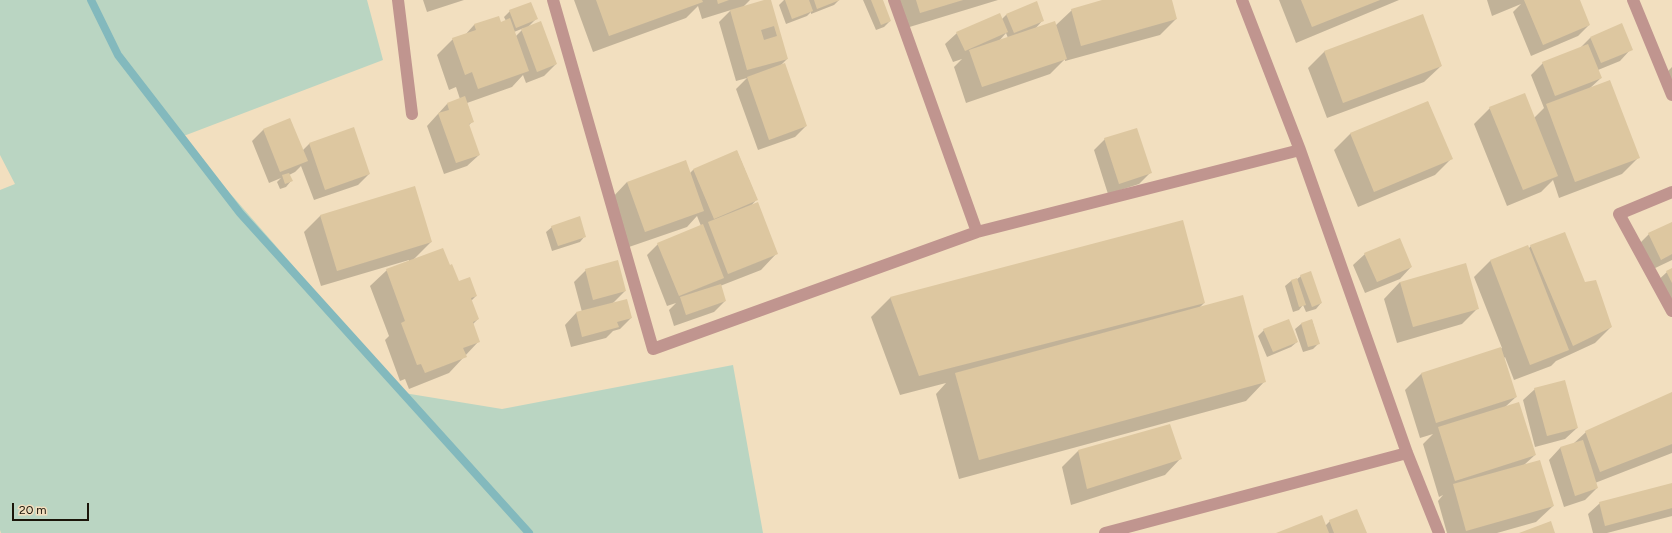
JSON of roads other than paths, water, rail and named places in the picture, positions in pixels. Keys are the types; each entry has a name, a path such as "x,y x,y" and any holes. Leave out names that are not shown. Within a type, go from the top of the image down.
{"street":[{"path":"398,0 412,114"},
{"path":"553,0 653,350 977,232 1300,150"},
{"path":"894,0 977,232"},
{"path":"1242,0 1300,150 1407,454 1439,533"},
{"path":"1633,0 1672,96"},
{"path":"1672,192 1619,214 1672,311"},
{"path":"1105,533 1407,454"}],"waterway":[{"path":"91,0 118,55 240,213 529,533"}]}
